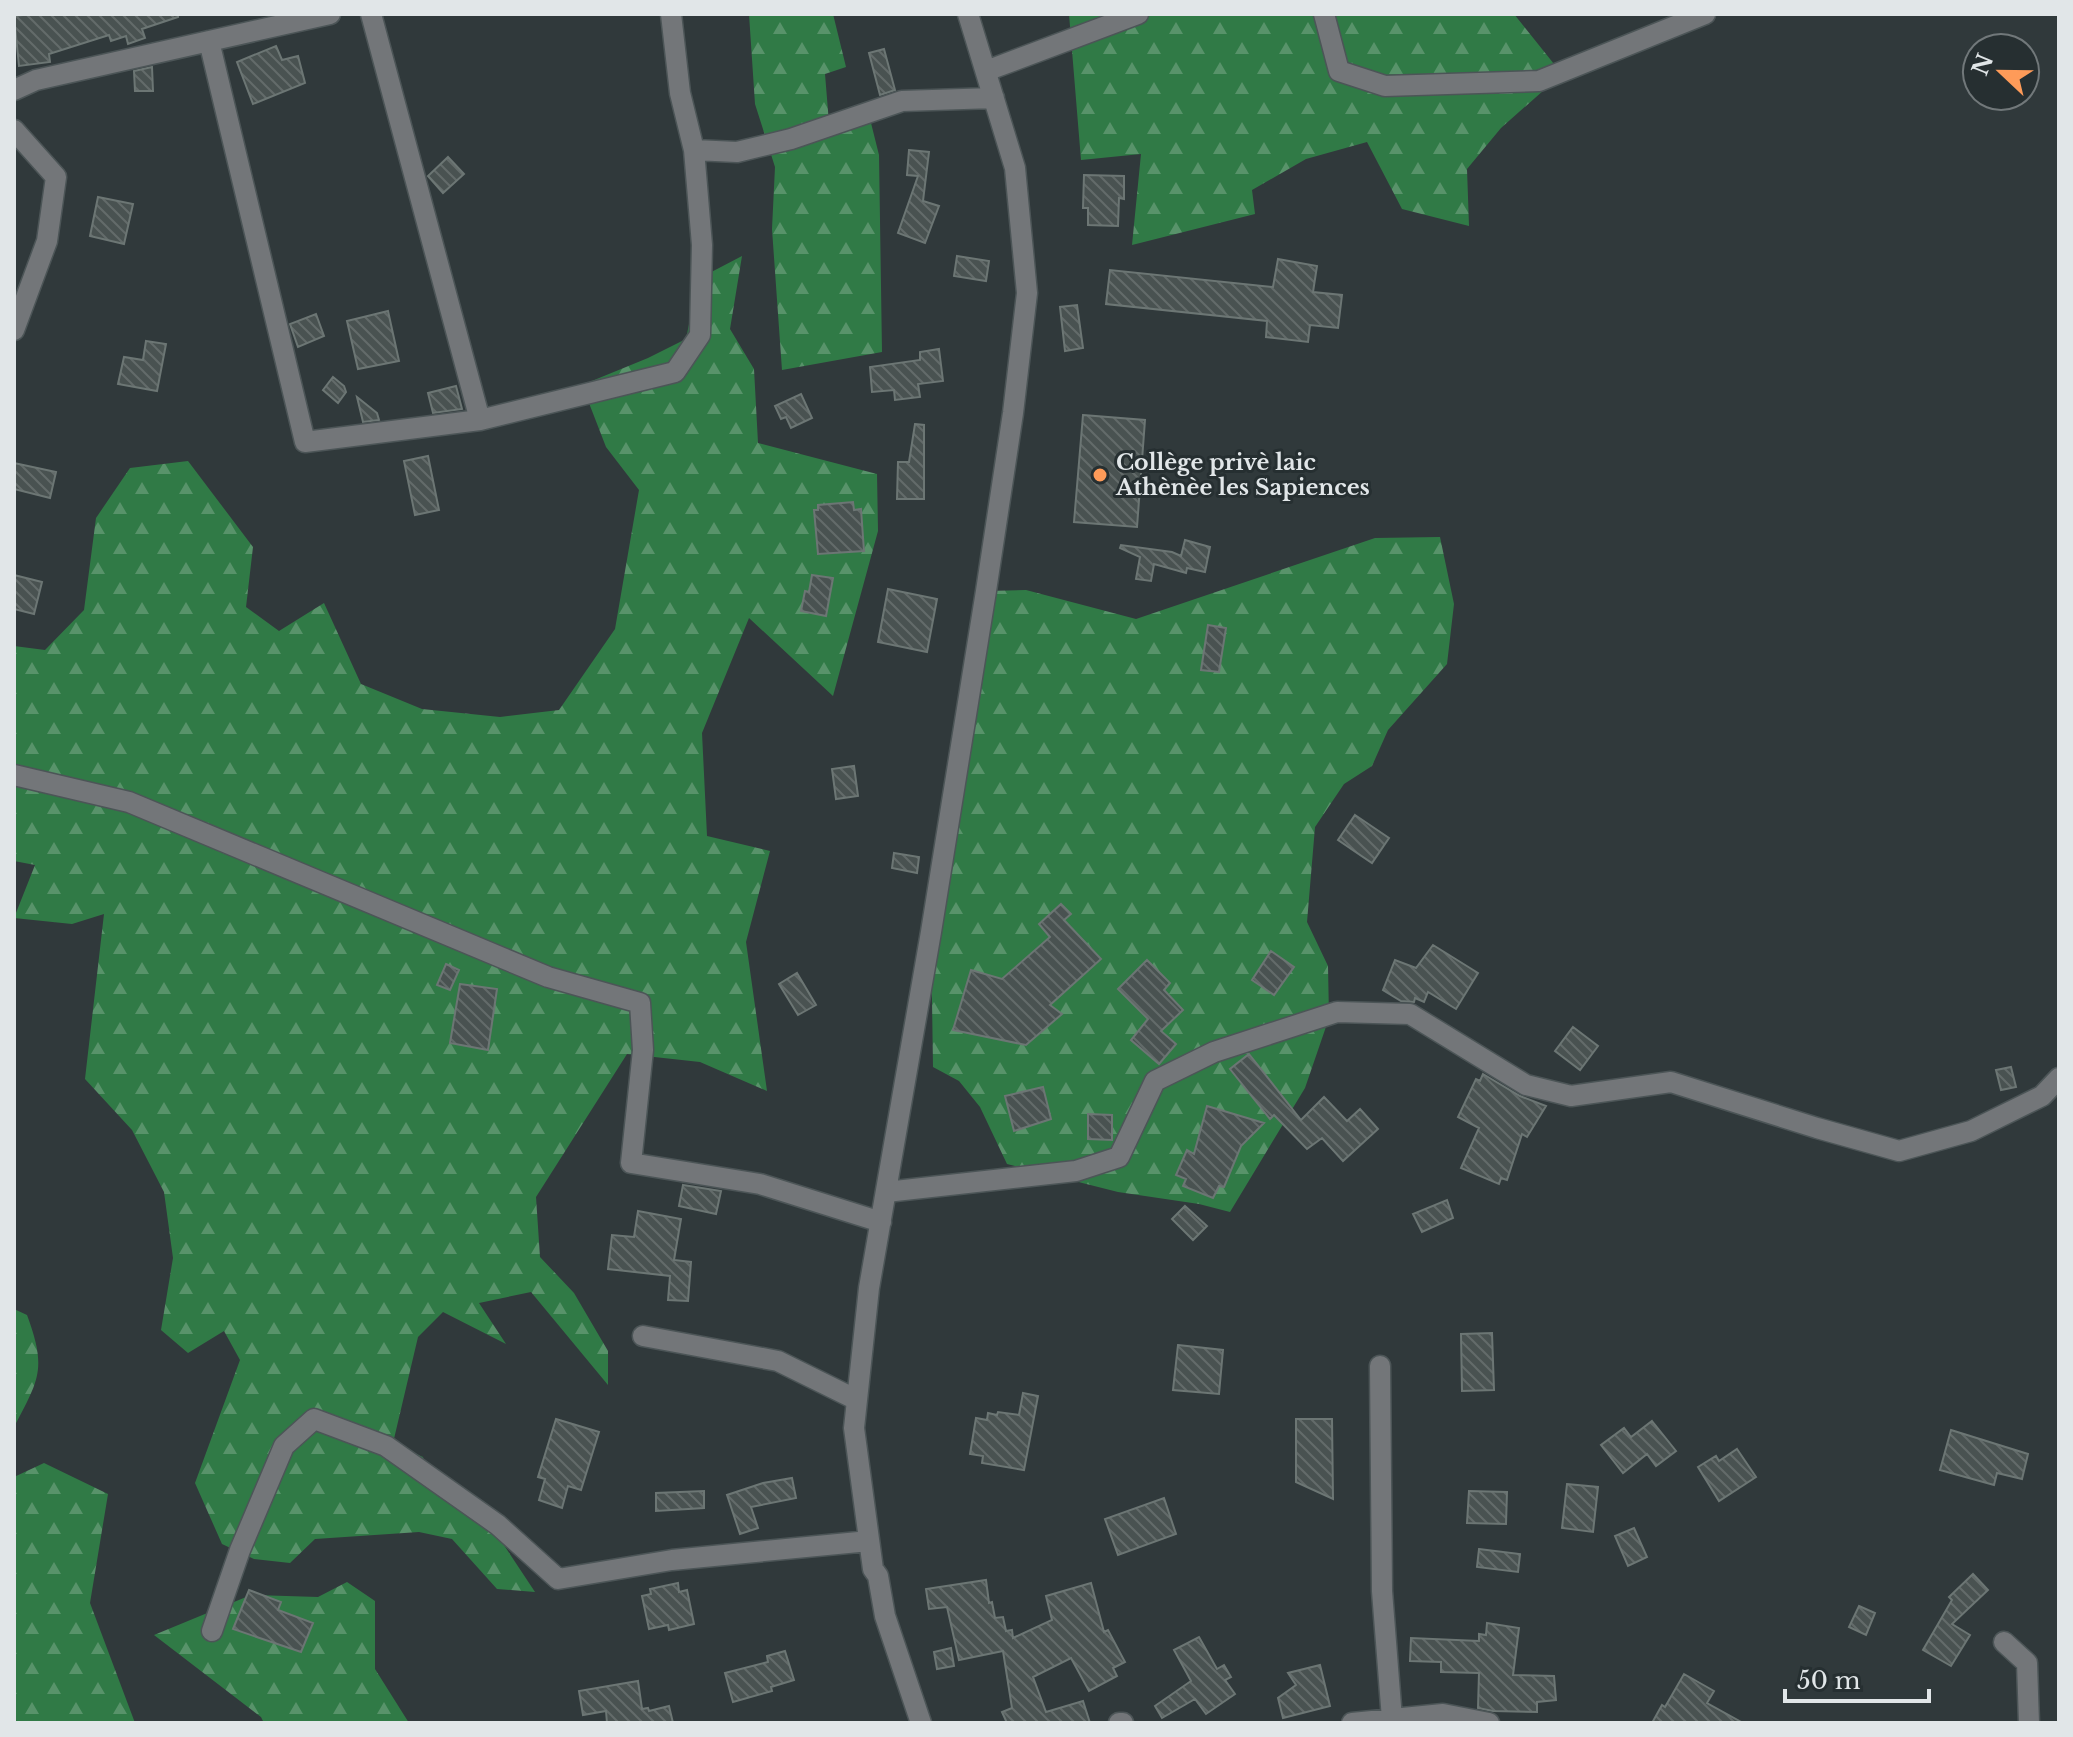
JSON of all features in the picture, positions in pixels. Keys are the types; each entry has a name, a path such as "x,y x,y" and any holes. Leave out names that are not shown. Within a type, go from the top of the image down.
{"street":[{"path":"14,90 36,80 330,14"},
{"path":"371,14 480,420"},
{"path":"209,41 305,442 480,420 675,372 700,335 702,245 694,150 680,93 671,14"},
{"path":"921,1723 885,1616 878,1576 873,1569 854,1428 869,1288 934,917 1013,413 1027,293 1015,168 968,14"},
{"path":"986,71 1138,14"},
{"path":"1324,14 1339,71 1385,86 1539,81 1705,14"},
{"path":"694,150 737,152 791,139 902,101 994,98"},
{"path":"14,130 56,177 47,241 14,330"},
{"path":"14,775 129,802 548,977 640,1003 643,1050 631,1163 760,1184 881,1222"},
{"path":"886,1192 1076,1171 1119,1157 1155,1081 1214,1052 1337,1012 1410,1014 1526,1085 1571,1096 1671,1082 1899,1151 1971,1131 2042,1096 2059,1078"},
{"path":"643,1336 778,1361 857,1400"},
{"path":"1380,1366 1382,1591 1392,1719"},
{"path":"212,1631 240,1550 284,1446 314,1419 386,1446 498,1525 558,1579 672,1560 869,1541"},
{"path":"2004,1642 2027,1663 2029,1723"},
{"path":"1352,1723 1443,1714 1489,1723"}],"green space":[{"path":"749,14 833,14 846,67 825,74 829,123 870,119 879,155 882,352 782,370 772,229 775,167 755,104"},
{"path":"1069,14 1514,14 1562,74 1501,128 1467,169 1469,226 1402,209 1367,142 1306,159 1252,190 1255,214 1132,245 1141,154 1081,160"},
{"path":"742,256 730,329 754,369 758,443 877,474 878,531 833,696 749,618 702,733 707,836 770,851 746,942 767,1091 700,1062 627,1054 536,1197 540,1257 574,1293 608,1351 608,1385 531,1292 479,1303 506,1344 443,1312 418,1337 393,1443 423,1457 432,1490 498,1536 535,1592 497,1589 452,1539 419,1532 315,1539 290,1563 254,1559 222,1544 195,1483 240,1360 224,1331 188,1353 161,1330 173,1258 164,1192 132,1130 85,1079 104,914 72,924 14,918 35,865 14,861 14,646 45,650 84,610 96,518 130,468 188,461 253,547 246,607 279,631 324,603 361,684 422,709 500,717 559,710 615,629 639,490 606,447 582,385 686,339 698,279"},
{"path":"1440,537 1454,604 1447,664 1388,730 1372,766 1344,784 1315,827 1307,922 1328,966 1329,1018 1305,1088 1230,1212 1199,1204 1118,1192 1007,1164 980,1107 959,1081 933,1067 931,932 986,591 1026,590 1136,619 1375,538"},
{"path":"14,1309 27,1315 38,1362 34,1385 14,1427"},
{"path":"44,1463 108,1494 90,1603 135,1723 14,1723 14,1477"},
{"path":"347,1582 375,1601 375,1669 409,1723 264,1723 261,1717 154,1635 251,1595 318,1597"}],"building":[{"path":"178,14 178,17 142,29 145,38 128,44 126,36 111,41 109,35 49,54 50,62 19,66 14,16"},
{"path":"276,46 282,60 298,56 305,83 253,104 237,62"},
{"path":"884,49 895,90 880,95 869,53"},
{"path":"152,67 153,91 135,91 134,71"},
{"path":"909,150 929,152 923,201 939,206 925,243 898,233 918,176 907,175"},
{"path":"448,157 464,174 443,193 428,176"},
{"path":"1084,175 1124,176 1124,199 1119,198 1118,226 1088,225 1088,208 1083,208"},
{"path":"98,197 133,204 124,244 90,236"},
{"path":"957,256 989,261 986,281 954,276"},
{"path":"1278,259 1317,266 1313,292 1342,295 1338,328 1310,325 1308,342 1266,337 1267,321 1106,304 1110,270 1273,287"},
{"path":"1077,305 1083,348 1065,351 1060,307"},
{"path":"388,311 399,361 358,369 347,321"},
{"path":"316,314 324,336 298,347 290,324"},
{"path":"146,341 166,344 157,391 118,384 124,357 143,360"},
{"path":"939,349 943,381 918,384 920,397 895,400 894,390 872,392 870,367 920,360 920,352"},
{"path":"333,377 344,386 346,392 338,403 323,390"},
{"path":"456,386 462,409 433,413 428,393"},
{"path":"801,394 812,418 791,428 786,417 781,419 775,406"},
{"path":"357,397 377,413 379,420 363,422"},
{"path":"1083,415 1145,420 1137,527 1074,522"},
{"path":"915,424 924,425 924,499 897,499 898,462 909,462"},
{"path":"428,456 439,510 415,515 404,461"},
{"path":"14,463 56,472 50,498 14,489"},
{"path":"853,502 854,510 861,509 864,551 818,554 814,510 818,510 818,505"},
{"path":"1185,540 1210,547 1205,572 1187,568 1186,573 1154,564 1151,581 1136,579 1140,557 1120,548 1121,545 1181,556"},
{"path":"14,575 42,582 34,614 14,609"},
{"path":"812,575 833,578 826,616 801,611"},
{"path":"888,589 937,599 927,652 878,642"},
{"path":"1208,625 1226,628 1219,672 1201,670"},
{"path":"854,766 858,796 836,799 832,769"},
{"path":"1355,815 1389,838 1372,863 1338,840"},
{"path":"894,853 919,857 917,873 892,868"},
{"path":"1061,904 1071,914 1064,920 1101,959 1050,1005 1062,1014 1026,1045 953,1030 971,970 1002,979 1050,937 1039,924"},
{"path":"1433,945 1478,973 1456,1009 1428,992 1424,1002 1415,998 1414,1002 1401,1001 1383,990 1395,960 1416,968"},
{"path":"1271,951 1294,967 1274,995 1252,980"},
{"path":"1147,960 1170,983 1164,990 1183,1010 1161,1031 1176,1044 1159,1064 1131,1040 1148,1019 1118,989"},
{"path":"446,964 459,970 450,990 437,985"},
{"path":"797,973 816,1005 798,1015 779,984"},
{"path":"460,984 497,989 488,1050 450,1043"},
{"path":"1573,1027 1598,1046 1580,1070 1555,1051"},
{"path":"1249,1054 1301,1120 1324,1097 1347,1121 1360,1109 1378,1129 1343,1161 1322,1138 1307,1149 1274,1115 1270,1119 1230,1069"},
{"path":"2011,1067 2016,1087 2001,1090 1996,1070"},
{"path":"1483,1074 1520,1096 1546,1106 1527,1137 1522,1134 1507,1180 1501,1178 1499,1184 1461,1168 1479,1128 1458,1117 1476,1079 1480,1081"},
{"path":"1043,1087 1051,1119 1014,1131 1005,1096"},
{"path":"1207,1106 1264,1123 1241,1146 1224,1187 1219,1186 1213,1198 1183,1186 1186,1179 1176,1175 1187,1150 1194,1154"},
{"path":"1088,1114 1112,1115 1112,1140 1088,1139"},
{"path":"683,1185 721,1191 716,1214 679,1206"},
{"path":"1447,1200 1453,1218 1422,1232 1413,1214"},
{"path":"1185,1206 1207,1226 1193,1240 1172,1219"},
{"path":"638,1211 681,1219 674,1260 691,1262 688,1301 668,1300 670,1276 608,1269 612,1235 634,1237"},
{"path":"1492,1333 1494,1390 1462,1391 1461,1334"},
{"path":"1178,1345 1223,1350 1219,1394 1173,1390"},
{"path":"1023,1393 1038,1396 1024,1470 982,1463 983,1456 970,1454 976,1418 987,1420 988,1413 997,1415 998,1412 1019,1415"},
{"path":"556,1419 599,1432 581,1490 568,1486 562,1508 539,1500 545,1479 538,1477"},
{"path":"1296,1419 1332,1419 1333,1499 1296,1482"},
{"path":"1652,1421 1676,1451 1656,1466 1647,1454 1623,1473 1601,1445 1624,1428 1631,1437"},
{"path":"1951,1430 2028,1454 2022,1479 1997,1473 1994,1485 1940,1470"},
{"path":"1737,1449 1756,1477 1719,1501 1698,1467 1716,1456 1719,1461"},
{"path":"792,1478 796,1498 751,1507 758,1528 740,1534 727,1495 763,1483"},
{"path":"1567,1484 1598,1487 1593,1532 1562,1528"},
{"path":"704,1491 704,1508 656,1511 656,1493"},
{"path":"1469,1491 1507,1492 1506,1524 1467,1523"},
{"path":"1164,1498 1176,1534 1118,1555 1105,1519"},
{"path":"1634,1528 1647,1557 1628,1566 1615,1536"},
{"path":"1479,1549 1520,1554 1518,1572 1477,1567"},
{"path":"1973,1574 1988,1590 1952,1624 1970,1635 1951,1666 1923,1650 1952,1600 1949,1597"},
{"path":"986,1580 995,1618 1003,1617 1006,1631 1012,1630 1013,1638 1052,1620 1046,1596 1091,1583 1104,1632 1108,1630 1125,1662 1113,1668 1117,1676 1089,1691 1071,1658 1033,1677 1046,1712 1083,1701 1090,1723 1007,1723 1002,1712 1012,1708 1003,1651 959,1660 947,1607 929,1609 926,1589"},
{"path":"678,1583 679,1592 687,1590 694,1624 669,1630 668,1625 649,1629 642,1596 651,1594 650,1589"},
{"path":"249,1590 281,1602 278,1610 313,1623 301,1652 233,1629"},
{"path":"1859,1606 1875,1613 1866,1635 1849,1627"},
{"path":"1487,1623 1519,1628 1513,1675 1554,1676 1556,1700 1537,1702 1537,1712 1478,1708 1479,1673 1441,1672 1441,1662 1410,1661 1411,1638 1479,1641 1479,1634 1486,1635"},
{"path":"1199,1637 1217,1669 1224,1665 1231,1677 1225,1680 1235,1694 1206,1714 1195,1699 1162,1718 1155,1706 1191,1681 1174,1650"},
{"path":"951,1648 954,1666 937,1669 934,1652"},
{"path":"785,1651 794,1680 771,1687 772,1691 733,1702 725,1673 768,1662 767,1656"},
{"path":"1320,1665 1330,1706 1283,1718 1278,1698 1296,1685 1288,1673"},
{"path":"1684,1674 1714,1691 1707,1703 1743,1723 1652,1723"},
{"path":"638,1681 642,1709 648,1708 649,1711 669,1706 673,1723 607,1723 606,1711 583,1715 579,1691"}],"place":[{"name":"Collège privè laic Athènèe les Sapiences","path":"1100,475"}]}
